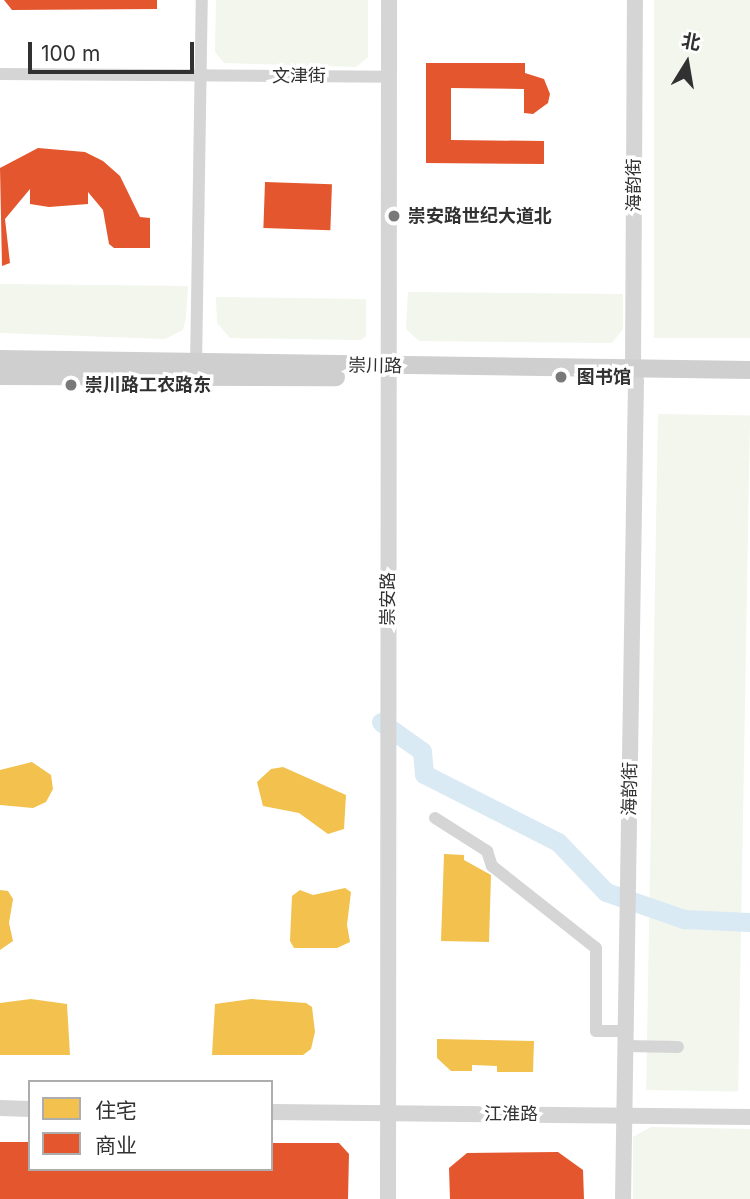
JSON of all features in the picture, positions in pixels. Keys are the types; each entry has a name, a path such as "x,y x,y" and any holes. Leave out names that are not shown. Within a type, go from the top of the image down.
{"main road":[{"name":"崇川路","path":"0,359 196,368 634,375 750,382"},
{"name":"崇川路","path":"0,376 196,368"},
{"name":"崇川路","path":"634,375 750,370"}],"street":[{"path":"196,368 202,0"},
{"name":"崇安路","path":"388,1199 389,0"},
{"name":"海韵街","path":"624,1199 634,375 635,0"},
{"name":"文津街","path":"0,74 389,77"},
{"path":"435,818 487,851 492,866 596,948 596,1031 678,1047"},
{"path":"0,1108 28,1109"},
{"name":"江淮路","path":"273,1112 750,1117"}],"shaded area":[{"path":"216,0 368,0 368,57 356,67 224,63 215,52"},
{"path":"654,0 750,0 750,338 654,338"},
{"path":"0,284 188,286 186,317 183,330 165,339 0,333"},
{"path":"408,292 623,294 623,329 612,343 419,341 406,329"},
{"path":"216,297 366,299 366,336 361,340 230,338 217,323"},
{"path":"658,414 750,416 738,1092 646,1090"},
{"path":"651,1127 750,1129 750,1199 633,1199 633,1137"}],"building: 住宅":[{"path":"32,762 51,775 53,789 46,802 33,808 0,805 0,770"},
{"path":"283,767 346,795 344,829 328,834 299,813 263,806 257,782 271,769"},
{"path":"444,854 464,855 464,860 491,875 489,942 441,941"},
{"path":"345,888 351,892 347,925 350,942 337,948 294,948 290,941 292,896 300,890 313,895"},
{"path":"0,890 8,891 13,899 9,923 13,941 0,950"},
{"path":"31,999 67,1004 70,1055 0,1055 0,1003"},
{"path":"251,999 306,1003 312,1007 315,1032 311,1049 303,1055 212,1055 215,1004"},
{"path":"437,1039 534,1041 533,1072 497,1072 497,1066 472,1065 472,1071 451,1071 437,1058"}],"building: 商业":[{"path":"4,0 157,0 157,9 12,10"},
{"path":"426,63 525,63 525,73 544,79 550,94 548,103 533,114 524,113 524,89 451,88 451,140 544,141 544,164 426,163"},
{"path":"38,148 85,152 103,161 120,176 140,217 150,218 150,248 114,248 109,244 103,210 88,192 88,204 49,207 30,204 30,189 5,219 10,263 2,266 0,168"},
{"path":"265,182 332,184 330,230 263,228"},
{"path":"0,1142 28,1142 28,1171 273,1171 273,1143 339,1143 349,1154 348,1199 0,1199"},
{"path":"558,1152 583,1170 584,1199 450,1199 449,1168 467,1153"}],"waterway":[{"path":"381,722 422,751 424,774 558,842 606,892 684,919 750,922"}],"place":[{"name":"崇安路世纪大道北","path":"394,216"},
{"name":"图书馆","path":"561,377"},
{"name":"崇川路工农路东","path":"71,385"}]}
